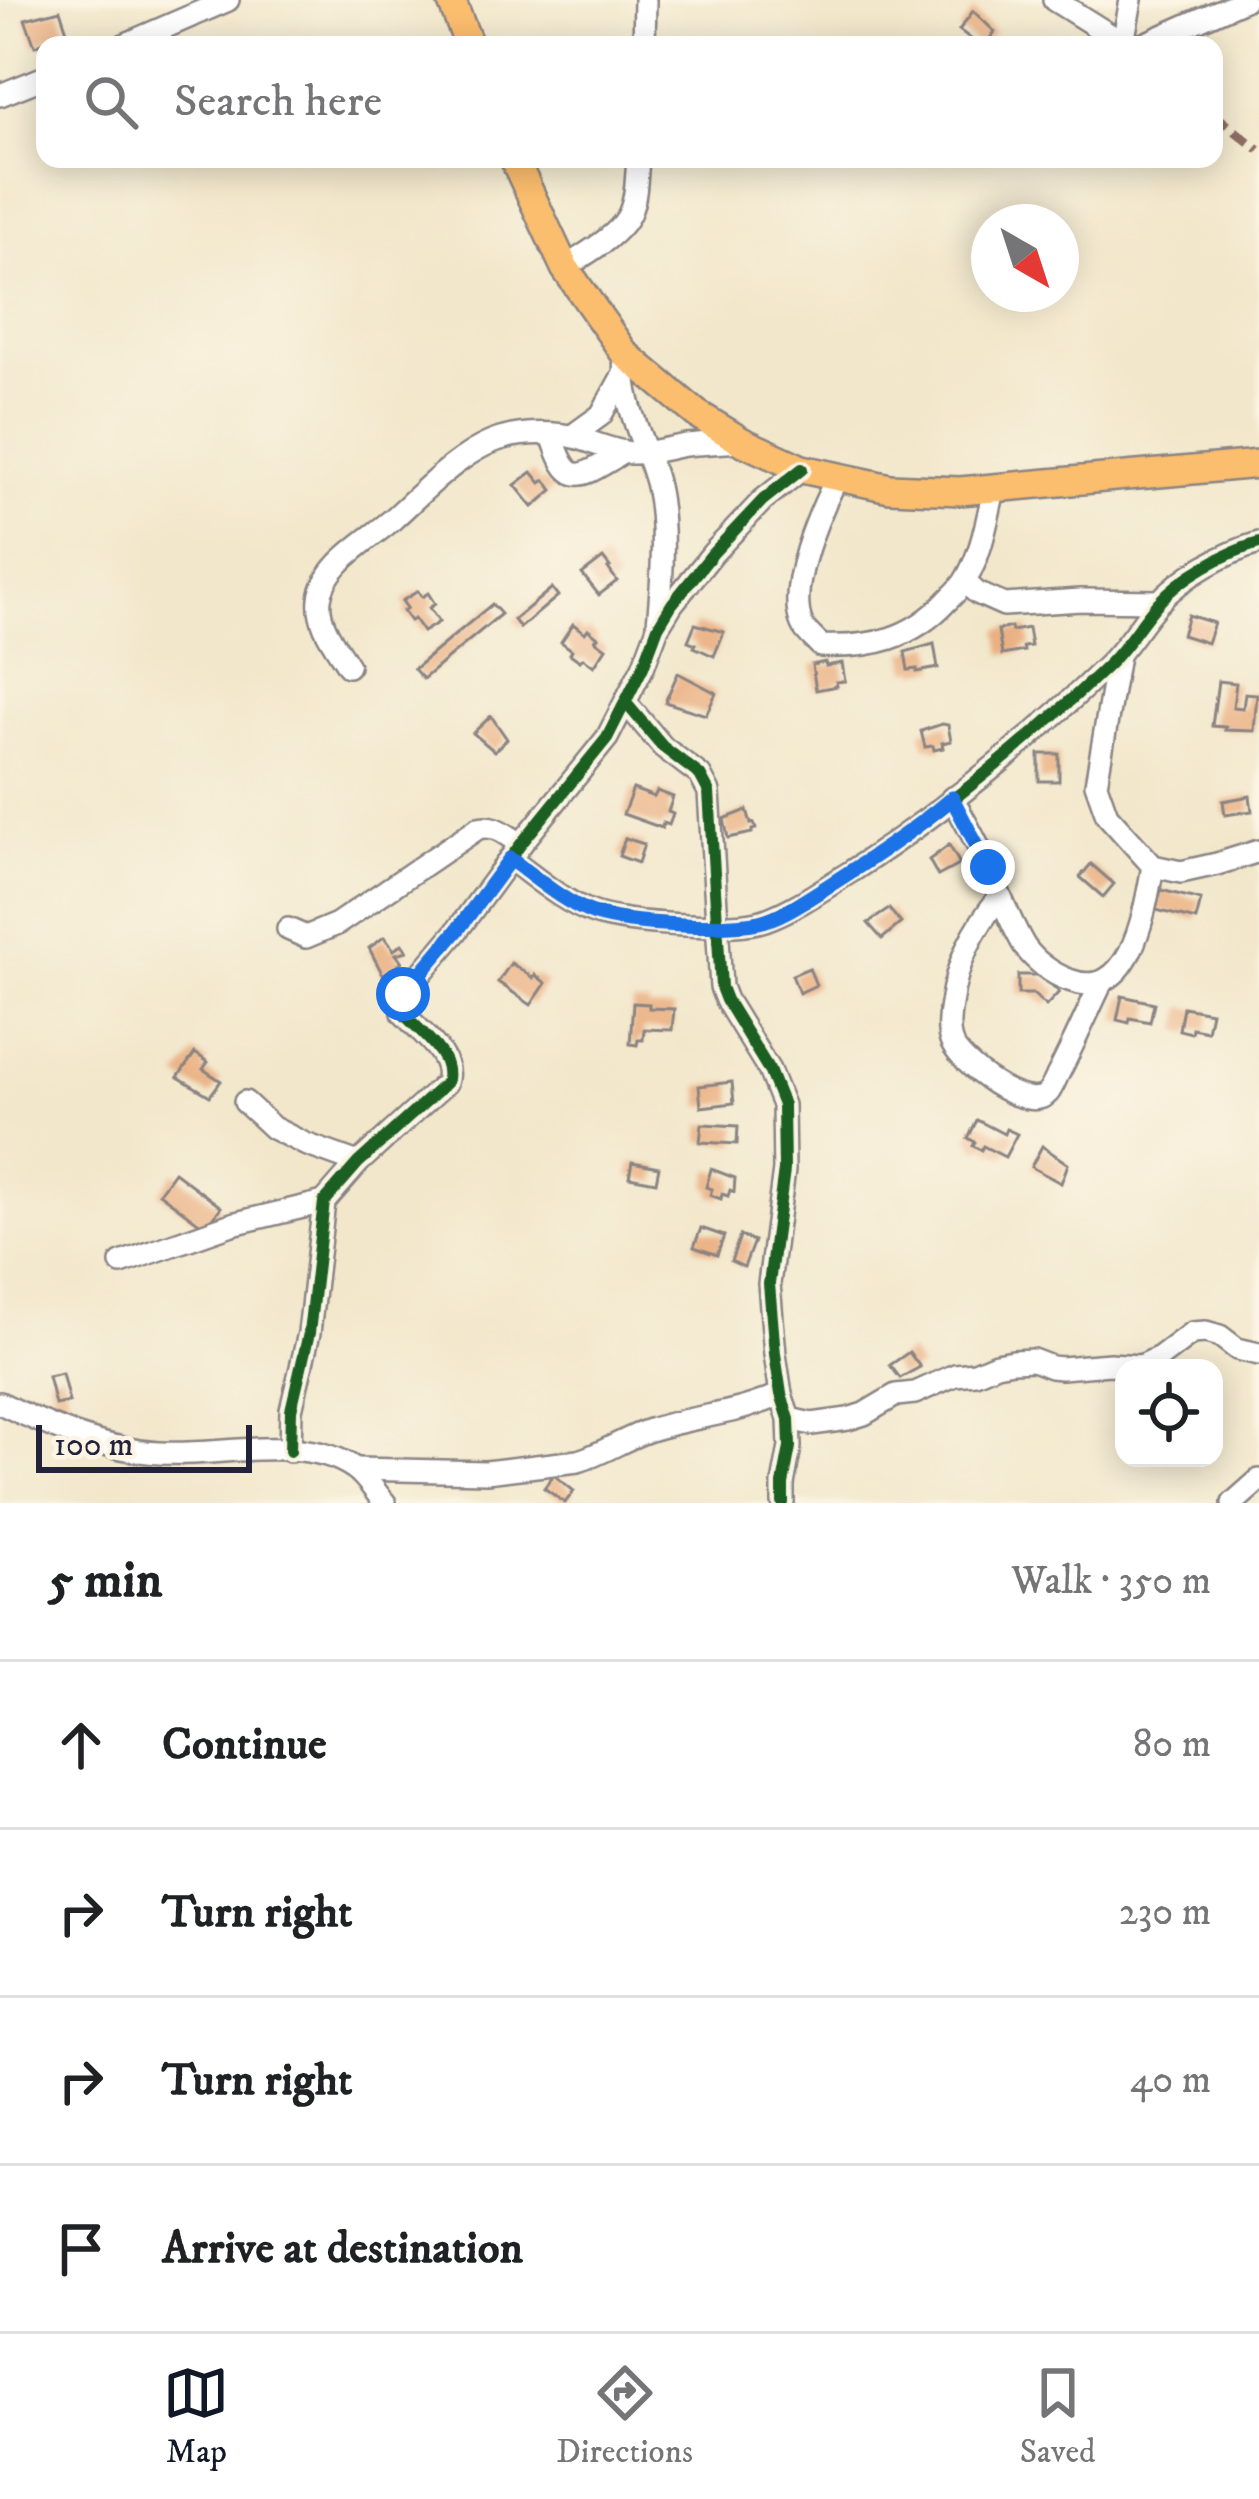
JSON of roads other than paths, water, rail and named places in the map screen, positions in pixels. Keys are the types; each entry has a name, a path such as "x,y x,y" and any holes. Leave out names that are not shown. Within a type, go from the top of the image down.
{"main road":[{"path":"451,0 465,36"},
{"path":"518,168 565,268 624,366 741,441 802,469 919,490 994,490 1259,464"}],"street":[{"path":"145,36 227,0"},
{"path":"644,36 645,0"},
{"path":"1054,0 1116,36"},
{"path":"1130,36 1131,0"},
{"path":"1151,36 1244,0"},
{"path":"0,94 36,80"},
{"path":"565,268 628,216 637,168"},
{"path":"562,435 601,415 624,366"},
{"path":"624,366 634,453 656,482 658,627"},
{"path":"562,435 563,466 579,475 634,453 741,441"},
{"path":"348,666 319,614 326,579 448,469 507,436 562,435 634,453"},
{"path":"290,1451 324,1202 358,1163 446,1082 448,1064 403,1013 403,994 607,738 672,604 763,500 802,469"},
{"path":"837,478 816,522 800,577 802,625 821,646 879,642 915,630 937,613 965,582 994,490"},
{"path":"288,928 306,938 318,934 459,838 488,825 573,904 595,914 697,926 761,922 800,904 920,825 1118,656 1160,601 1224,556 1259,543"},
{"path":"965,582 977,593 1004,604 1160,601"},
{"path":"1118,656 1096,784 1107,815 1153,866 1181,872 1259,851"},
{"path":"626,704 663,747 700,775 709,792 721,987 769,1070 783,1105 786,1151 769,1284 775,1354 789,1419 782,1503"},
{"path":"952,798 1027,950 1062,978 1101,984"},
{"path":"1000,896 960,960 951,1042 1016,1097 1031,1100 1049,1092 1101,984 1121,968 1143,920 1153,866"},
{"path":"245,1102 273,1128 358,1163"},
{"path":"121,1262 232,1224 324,1202"},
{"path":"789,1419 812,1424 848,1419 896,1395 1013,1361 1033,1360 1061,1368 1141,1366 1192,1333 1220,1336 1237,1349 1259,1354"},
{"path":"356,1469 486,1472 578,1460 646,1431 739,1412 782,1394"},
{"path":"0,1403 116,1448 161,1454 240,1449 328,1455 356,1469 385,1503"},
{"path":"1233,1503 1259,1480"}]}
